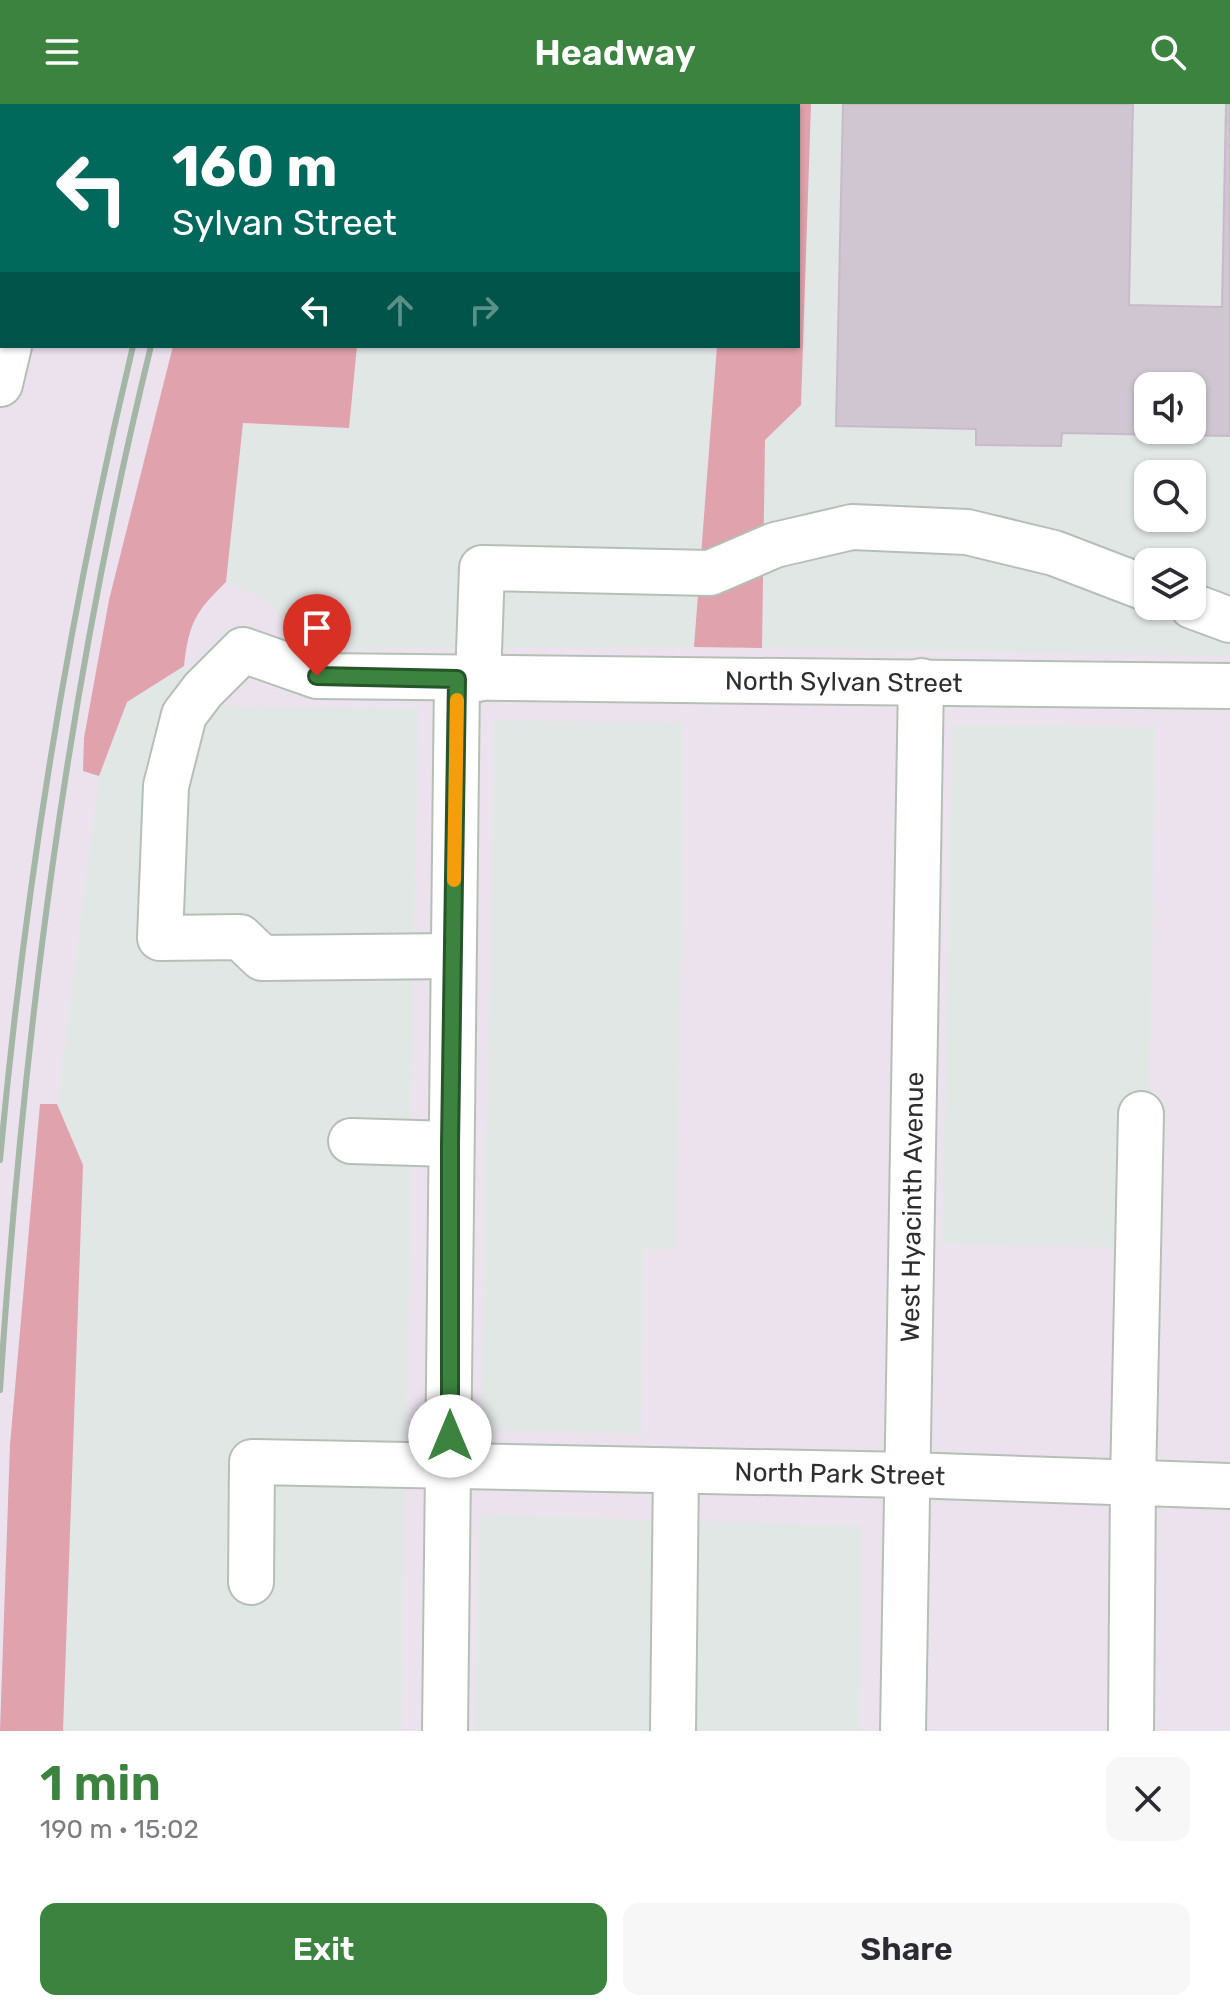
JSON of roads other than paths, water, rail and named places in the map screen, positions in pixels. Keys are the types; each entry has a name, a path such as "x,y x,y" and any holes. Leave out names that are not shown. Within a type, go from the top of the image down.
{"street":[{"path":"0,384 9,348"},
{"path":"445,1731 453,956 468,679 482,568 710,573 775,545 852,527 967,532 1054,553 1134,584"},
{"path":"1206,611 1230,620"},
{"name":"North Sylvan Street","path":"453,956 262,958 240,937 160,938 166,786 184,715 203,690 243,650 317,676 1230,686"},
{"name":"West Hyacinth Avenue","path":"903,1731 921,681"},
{"path":"1131,1731 1141,1114"},
{"path":"351,1141 450,1144"},
{"name":"North Park Street","path":"251,1582 252,1462 909,1475 1230,1486"},
{"path":"673,1731 676,1471"}],"railway":[{"path":"0,1160 22,955 52,750 89,547 133,348"},
{"path":"0,1390 21,1127 53,865 95,604 151,348"}]}
